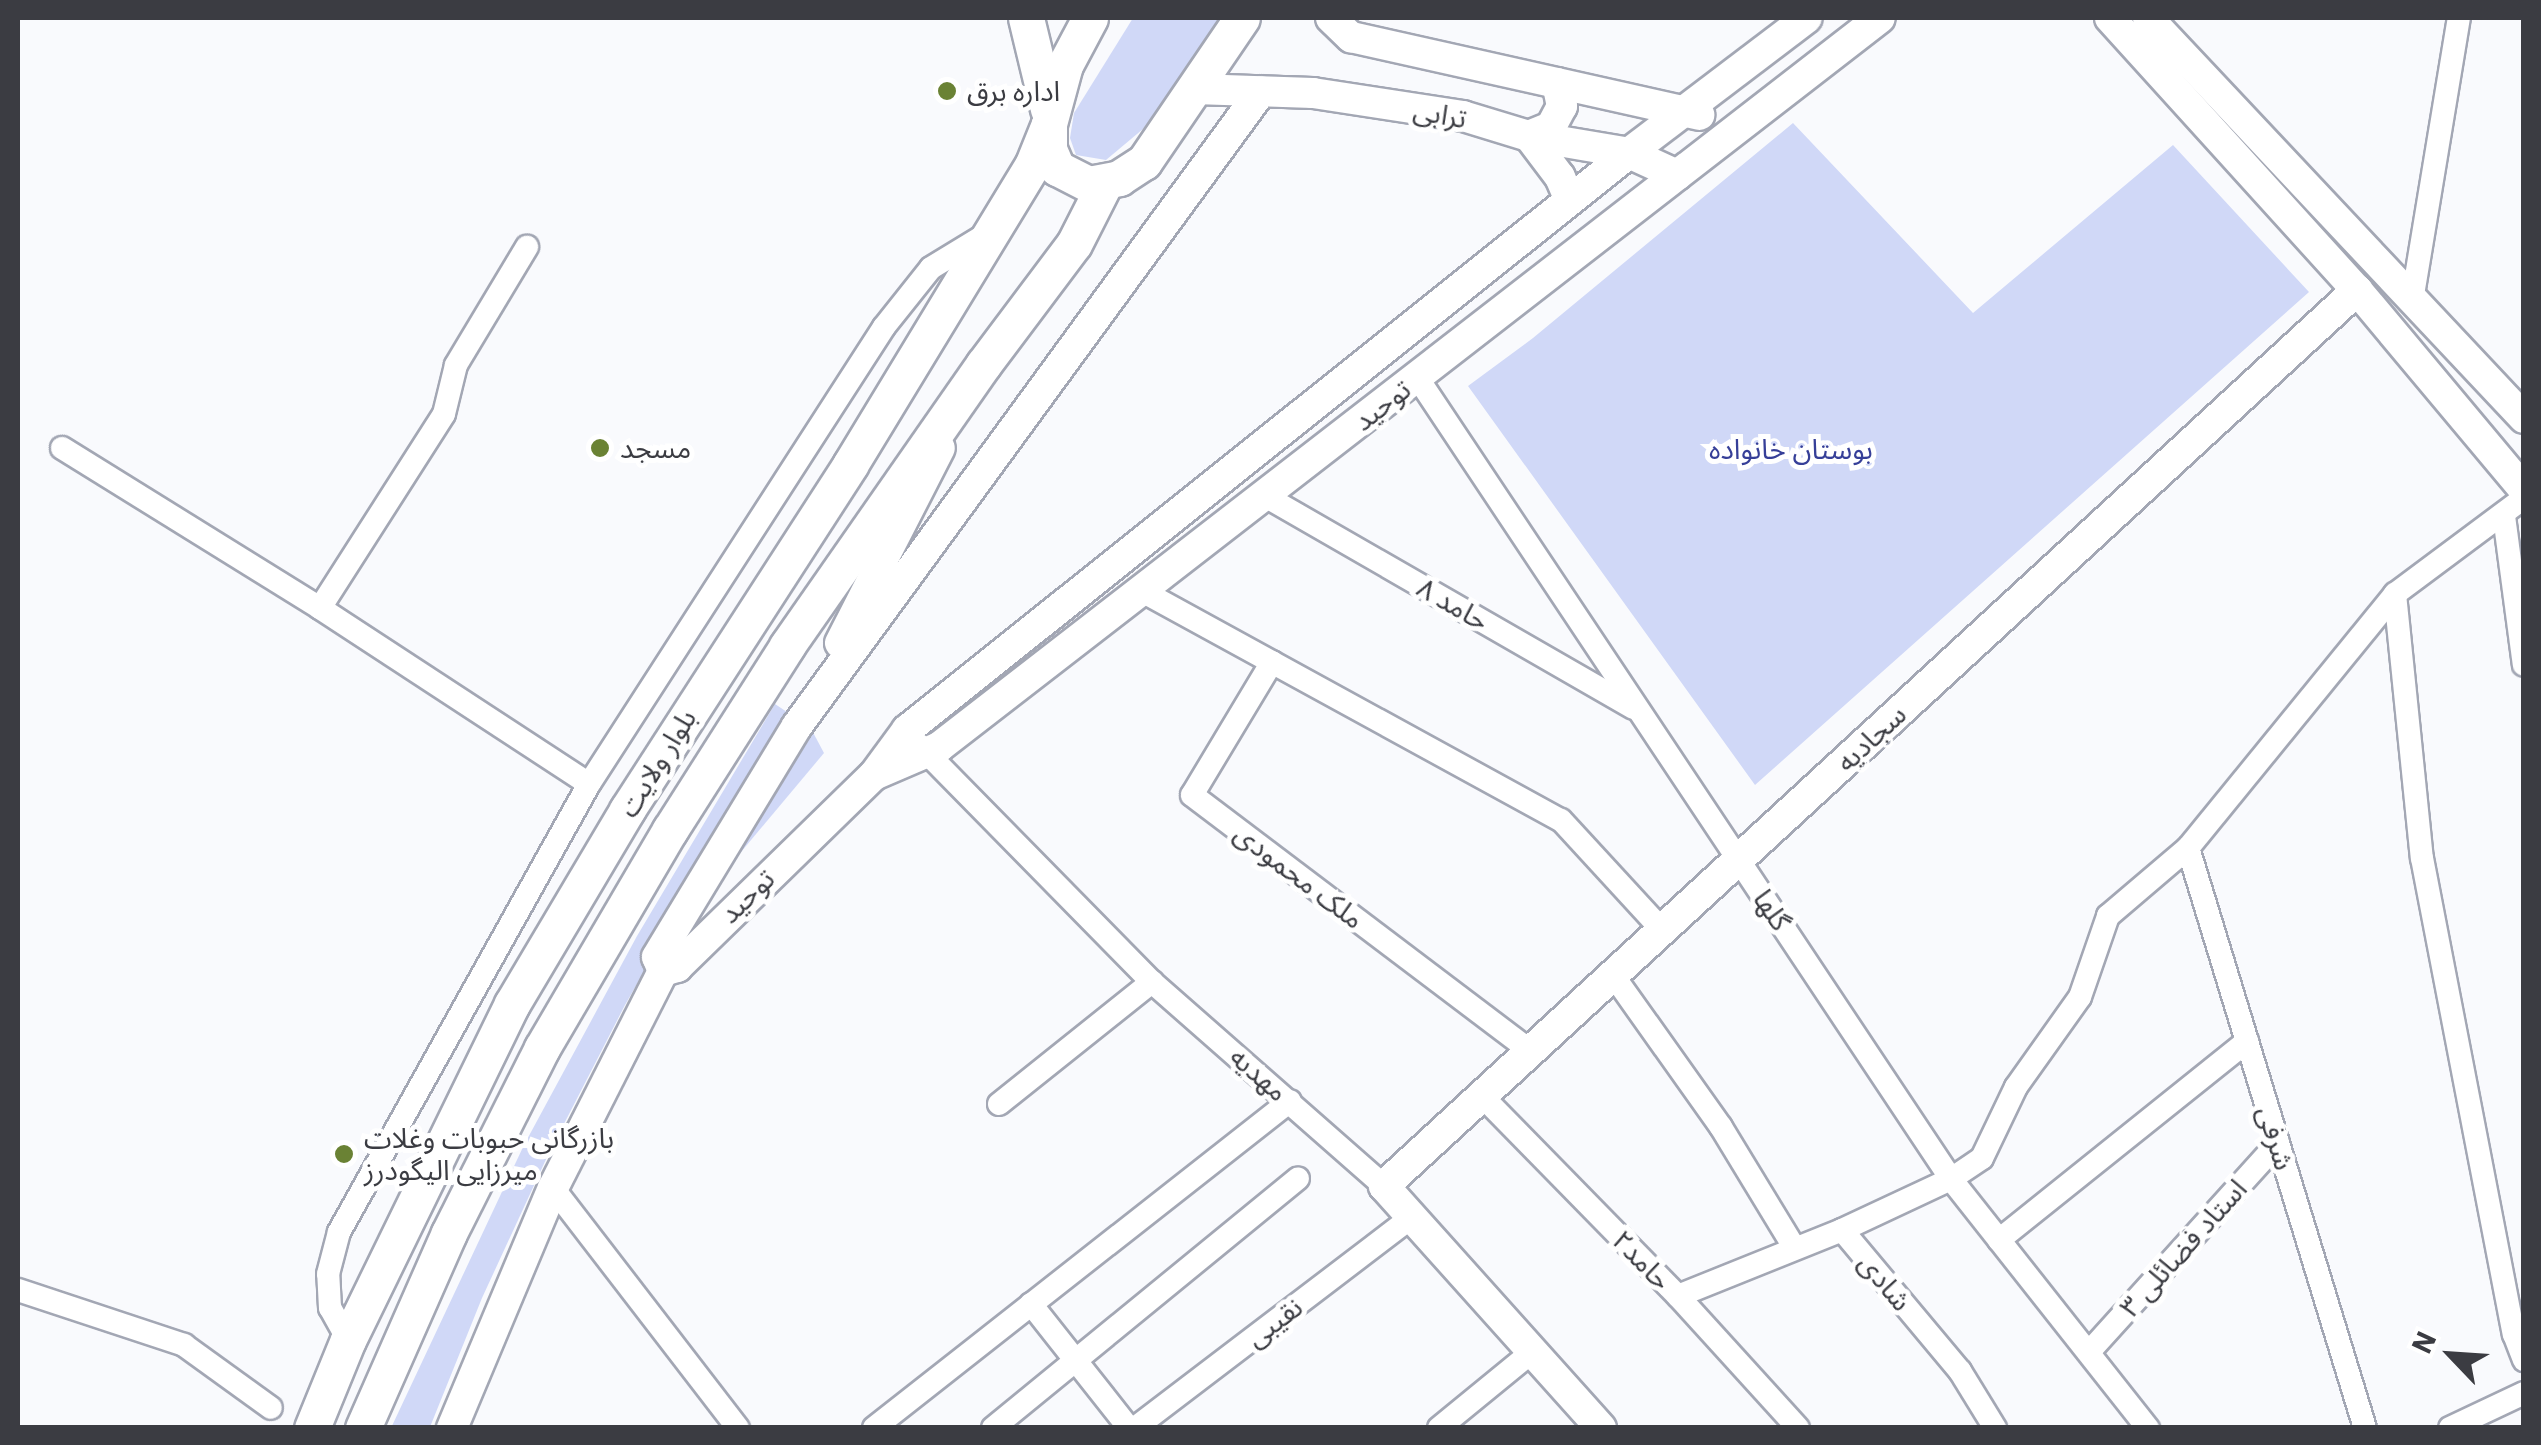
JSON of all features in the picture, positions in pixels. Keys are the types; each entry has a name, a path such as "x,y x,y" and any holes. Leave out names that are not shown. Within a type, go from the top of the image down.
{"main road":[{"path":"1026,18 1049,121 1049,149 1057,168 1089,184 1105,183 1144,162 1242,18"},
{"name":"بلوار ولایت","path":"312,1428 348,1340 512,1004 626,810 850,465 1032,166 1065,65 1090,18"},
{"name":"ترابی","path":"1330,18 1351,38 1740,126"},
{"name":"توحید","path":"663,971 677,967 874,775 907,730 1629,153 1807,18"},
{"name":"توحید","path":"874,775 927,754 1142,592 1880,18"},
{"path":"2110,18 2357,290 2524,490"},
{"path":"2148,18 2524,418"},
{"path":"1557,82 1562,106 1551,127 1529,136 1560,177 1570,200"},
{"name":"ترابی","path":"1195,89 1314,93 1463,116 1529,136 1629,153 1677,175"},
{"path":"797,726 1262,91"},
{"name":"بلوار ولایت","path":"363,1428 448,1232 561,1014 670,830 786,646 982,365 1074,244 1105,183"},
{"name":"سجادیه","path":"1384,1186 2357,290"},
{"path":"452,1428 553,1188 663,971 657,957 797,726 982,365"},
{"name":"مهدیه","path":"1384,1186 1601,1428"}],"street":[{"path":"2412,301 2460,18"},
{"path":"348,1340 330,1308 328,1274 339,1232 589,784 884,327 931,268 992,230"},
{"path":"320,608 444,414 456,365 527,246"},
{"name":"گلها","path":"1417,377 1951,1179 2148,1428"},
{"path":"62,448 320,608 589,784"},
{"name":"حامد ۸","path":"1265,496 1640,712"},
{"path":"1842,1230 1951,1179 1982,1158 2016,1087 2080,997 2108,916 2188,848 2395,594 2524,498"},
{"path":"2504,516 2524,665"},
{"path":"1142,592 1561,820 1662,930"},
{"path":"2395,594 2422,858 2514,1334 2524,1360"},
{"name":"ملک محمودی","path":"1272,662 1192,796 1530,1051"},
{"name":"مهدیه","path":"907,730 1152,982 1384,1186"},
{"name":"شرفی","path":"2188,848 2365,1428"},
{"path":"1613,975 1721,1127 1794,1247"},
{"path":"999,1104 1152,982"},
{"path":"2000,1240 2247,1042"},
{"name":"حامد۲","path":"1482,1096 1678,1296 1798,1428"},
{"path":"874,1428 1290,1100"},
{"name":"استاد فضائلی ۳","path":"2088,1352 2278,1143"},
{"path":"993,1428 1298,1178"},
{"path":"553,1188 738,1428"},
{"name":"نقیبی","path":"1132,1428 1412,1217"},
{"name":"شادی","path":"1678,1296 1842,1230 1960,1371 1996,1428"},
{"path":"18,1290 184,1345 272,1408"},
{"path":"1031,1304 1132,1428"},
{"path":"1439,1428 1533,1352"},
{"path":"2450,1428 2524,1393"}],"green space":[{"path":"1133,18 1221,18 1190,73 1143,129 1106,160 1076,155 1070,138 1074,113"},
{"name":"بوستان خانواده","path":"1793,123 1973,313 2173,145 2309,292 1755,785 1468,386 1533,338"},
{"path":"775,704 790,714 625,1005 548,1155 482,1298 430,1427 391,1428 524,1145 637,936"},
{"path":"808,723 824,753 736,858"}],"place":[{"name":"اداره برق","path":"947,91"},
{"name":"مسجد","path":"600,448"},
{"name":"بازرگانی حبوبات وغلات میرزایی الیگودرز","path":"344,1154"}]}
